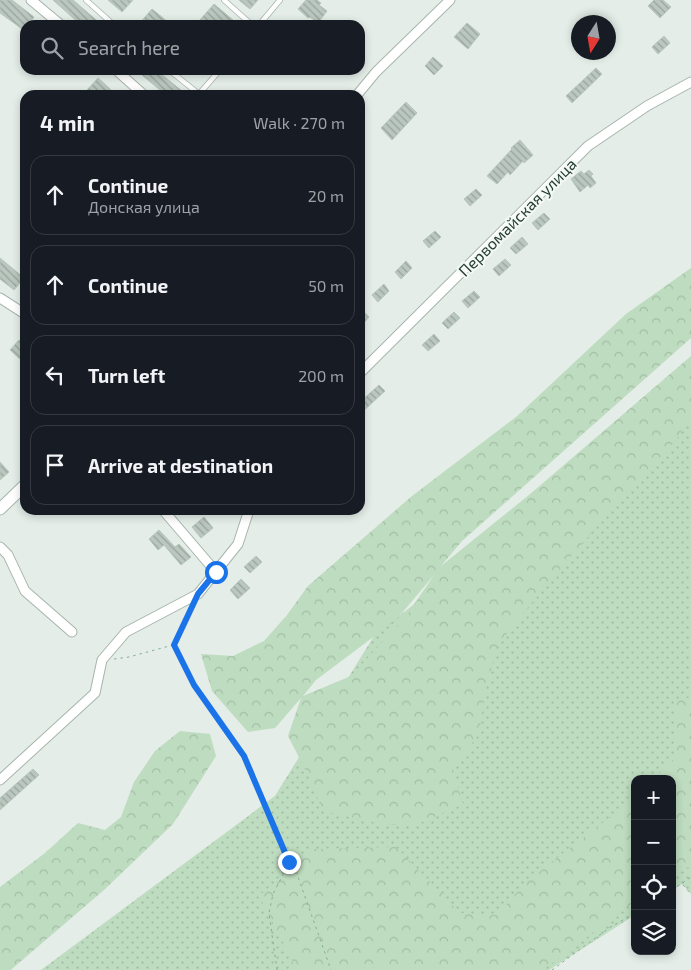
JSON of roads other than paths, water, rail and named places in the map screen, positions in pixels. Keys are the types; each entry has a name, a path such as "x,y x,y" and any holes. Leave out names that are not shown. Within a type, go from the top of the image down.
{"street":[{"path":"31,0 55,20"},
{"path":"361,90 376,72 428,19 450,0"},
{"path":"122,75 138,90"},
{"name":"Первомайская улица","path":"365,368 588,146 646,106 691,82"},
{"path":"0,298 20,311"},
{"path":"0,508 20,490"},
{"path":"167,515 216,572"},
{"path":"0,780 95,693 102,660 126,632 198,594 238,544 247,515"},
{"path":"0,547 8,555 25,591 72,632"}],"lane":[{"path":"86,0 108,20"},
{"path":"224,0 246,20"},
{"path":"263,20 280,0"},
{"path":"175,75 195,90"},
{"path":"203,90 216,75"}]}
